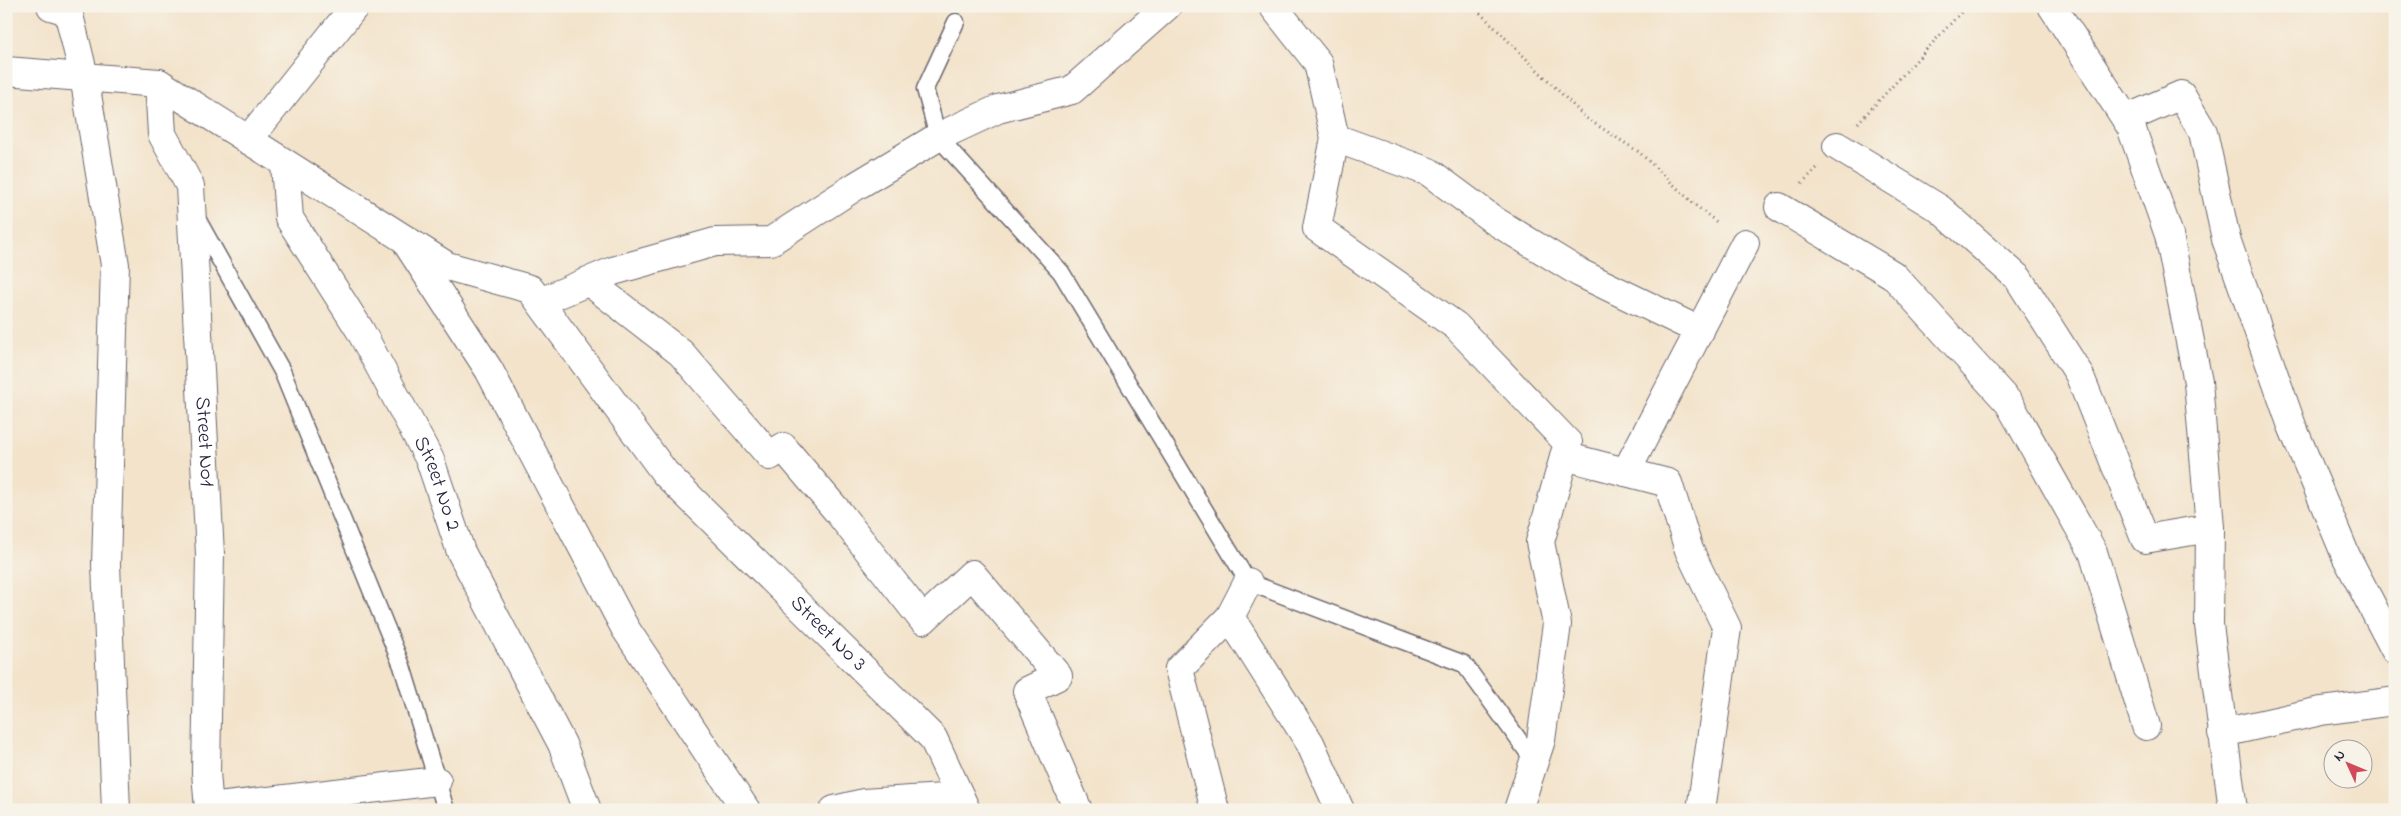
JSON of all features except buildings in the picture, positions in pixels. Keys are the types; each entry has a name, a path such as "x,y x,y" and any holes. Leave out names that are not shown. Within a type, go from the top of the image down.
{"street":[{"path":"51,6 68,11 84,76 115,265 106,564 116,810"},
{"path":"248,140 355,6"},
{"path":"540,302 613,271 715,242 771,241 856,186 938,137 998,109 1072,90 1167,6"},
{"path":"1273,6 1318,62 1335,138 1317,228 1456,326 1568,442 1540,542 1557,624 1541,740 1518,810"},
{"path":"2052,6 2126,119 2169,235 2198,382 2210,528 2209,625 2233,810"},
{"path":"6,71 159,83"},
{"name":"Street No 3","path":"159,83 447,266 530,289 665,473 933,738 963,803"},
{"name":"Street No1","path":"159,83 162,134 190,186 192,209 210,554 206,772 209,809 437,781"},
{"path":"2126,119 2181,95 2203,132 2226,239 2292,426 2346,556 2395,650"},
{"path":"1335,138 1429,172 1495,222 1580,273 1700,330"},
{"path":"1837,146 1940,209 2018,278 2079,374 2145,539 2210,528"},
{"name":"Street No 2","path":"285,164 289,218 360,330 430,460 461,552 562,744 587,810"},
{"path":"1779,207 1893,275 2009,403 2093,552 2146,726"},
{"path":"403,238 489,370 625,628 746,810"},
{"path":"1626,472 1744,243"},
{"path":"588,281 681,353 770,456 783,447 839,513 923,620 972,574 1058,676 1027,691 1078,810"},
{"path":"1564,456 1668,484 1688,550 1727,628 1701,810"},
{"path":"1215,810 1179,669 1230,617 1248,582"},
{"path":"1230,617 1310,743 1340,810"},
{"path":"2222,733 2321,711 2395,701"},
{"path":"834,810 863,803 963,803"}],"lane":[{"path":"956,22 925,89 938,137 1061,272 1248,582 1464,664 1534,760"},
{"path":"192,209 282,371 402,666 446,810"}],"path":[{"path":"1474,6 1586,118 1639,152 1695,205 1744,243"},
{"path":"1779,207 1966,6"}]}
